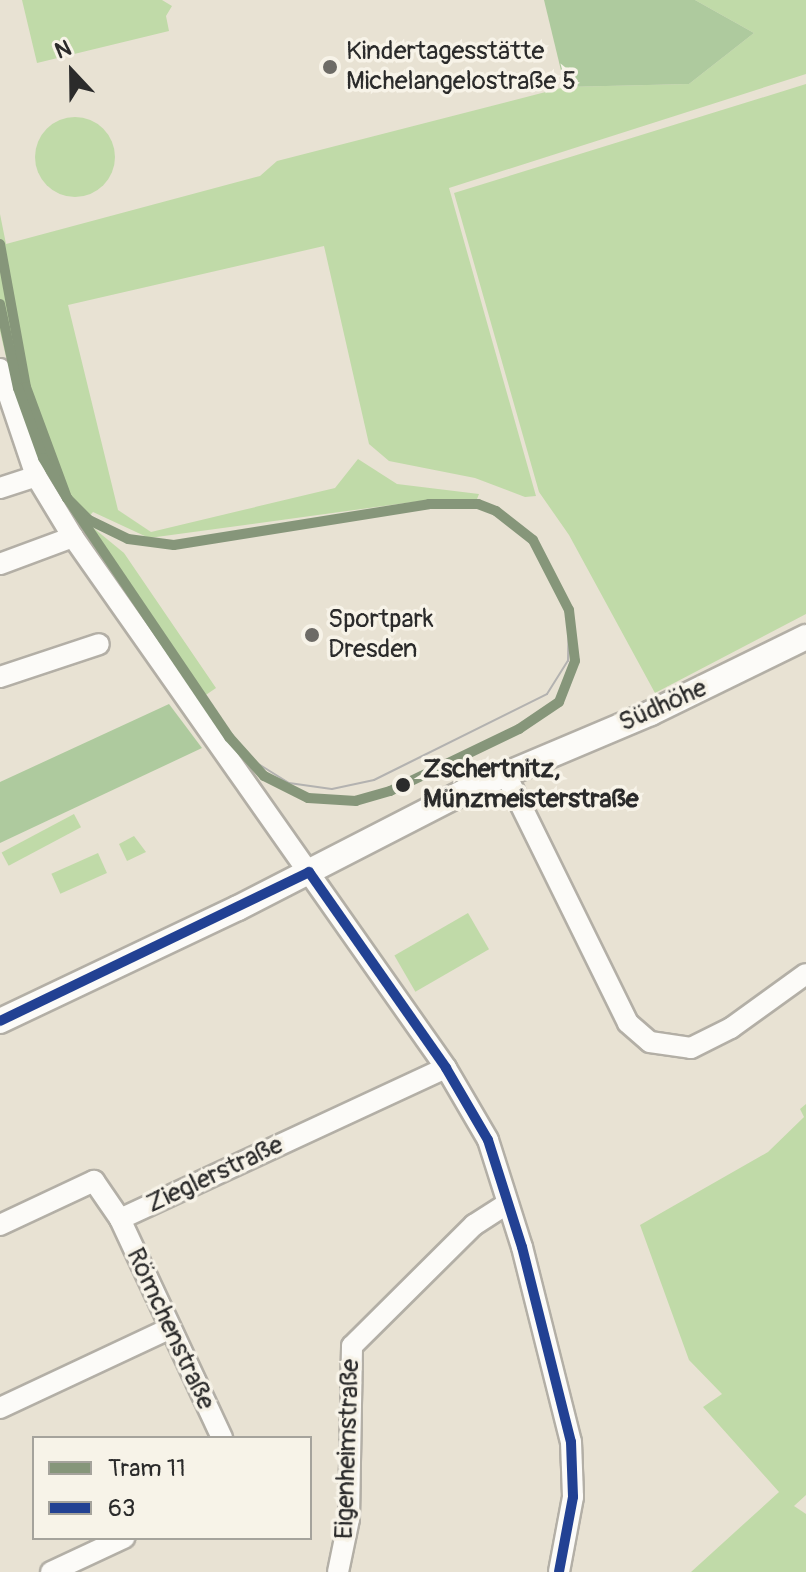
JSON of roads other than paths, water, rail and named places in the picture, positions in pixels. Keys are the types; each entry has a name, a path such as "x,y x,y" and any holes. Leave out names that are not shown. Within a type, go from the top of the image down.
{"street":[{"path":"0,369 36,476 73,537 446,1068 488,1140 508,1203 571,1442 573,1497 559,1572"},
{"path":"0,488 36,476"},
{"path":"0,564 73,537"},
{"name":"Südhöhe","path":"0,1021 506,775 806,637"},
{"path":"0,677 99,644"},
{"path":"506,775 628,1023 650,1042 691,1048 731,1028 806,974"},
{"name":"Zieglerstraße","path":"0,1225 94,1181 120,1219 446,1068"},
{"name":"Eigenheimstraße","path":"338,1572 349,1519 352,1346 474,1225 508,1203"},
{"name":"Römchenstraße","path":"120,1219 221,1436"},
{"path":"0,1408 169,1329"},
{"path":"51,1572 120,1540"}],"tram line":[{"name":"11","path":"0,244 26,387 67,498"},
{"name":"11","path":"0,304 18,388 43,458 67,498"},
{"name":"11","path":"67,498 89,520 128,539 174,545 429,504 478,504 496,511 533,540 569,610 575,661 559,702 519,729 390,791 356,801 308,798 264,776 229,737 67,498"},
{"path":"229,737 252,760 289,783 332,789 374,780 547,694 568,661 569,610"}],"place":[{"name":"Kindertagesstätte Michelangelostraße 5","path":"330,67"},
{"name":"Sportpark Dresden","path":"312,635"},
{"name":"Zschertnitz, Münzmeisterstraße","path":"403,785"}]}
